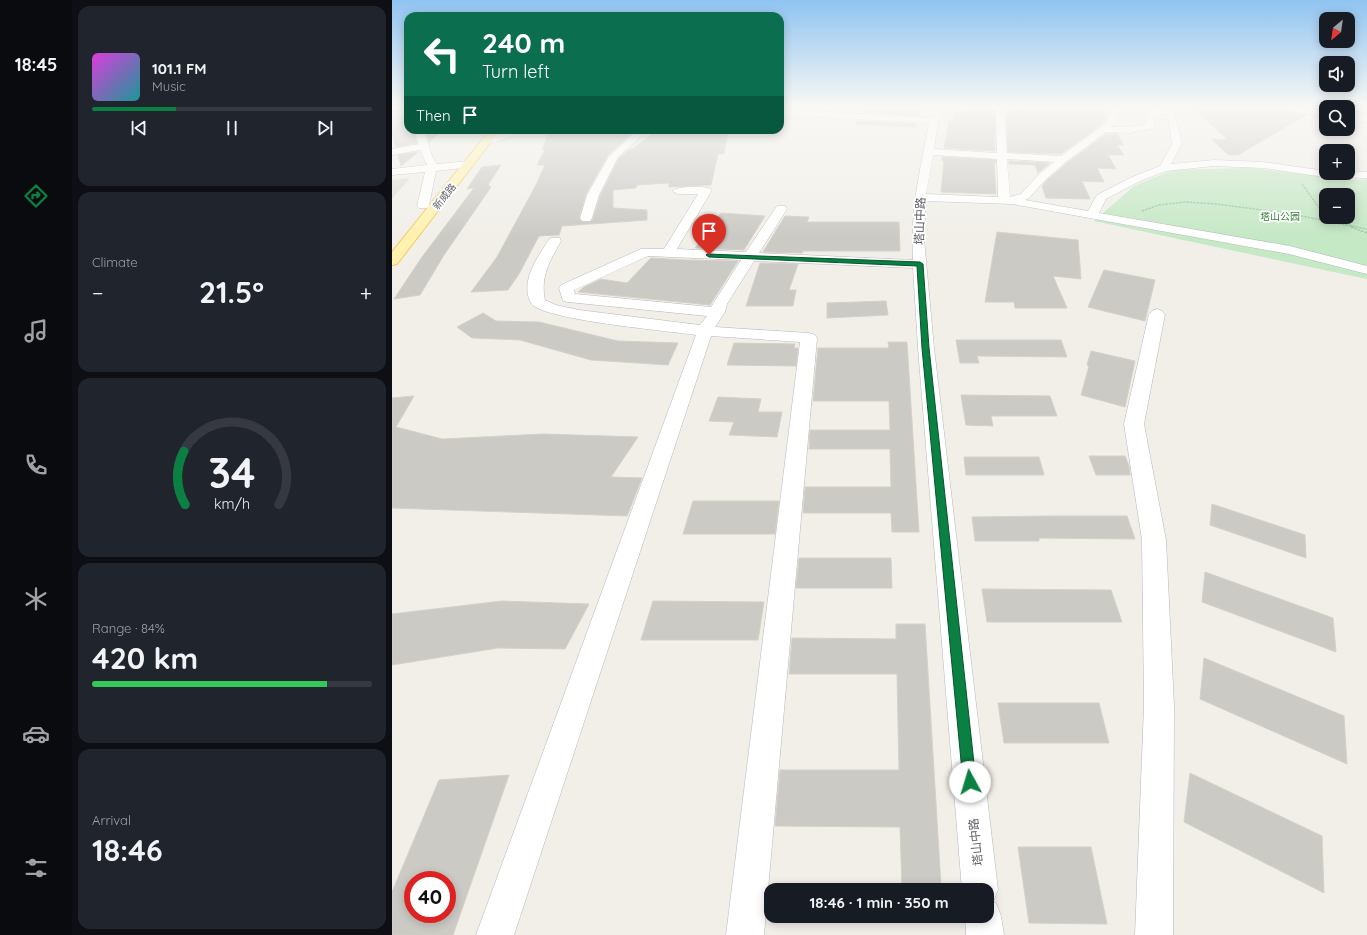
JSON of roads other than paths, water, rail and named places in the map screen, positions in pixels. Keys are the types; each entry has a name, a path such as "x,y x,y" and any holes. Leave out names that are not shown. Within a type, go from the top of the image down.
{"main road":[{"name":"新威路","path":"392,261 475,151"},
{"name":"新威路","path":"392,244 423,206 464,165"}],"street":[{"path":"393,151 426,151 464,165"},
{"path":"423,206 432,168 432,164 426,151"},
{"path":"586,218 593,194 614,156 620,151"},
{"path":"1001,151 1008,200"},
{"path":"1008,200 1025,196 1042,177 1074,151"},
{"path":"1164,168 1174,151"},
{"path":"928,152 1063,159"},
{"name":"塔山中路","path":"928,152 920,197 918,239 926,348 979,883"},
{"path":"1092,215 1101,197 1136,179 1164,168 1214,162 1280,167 1325,174 1367,175"},
{"path":"392,172 464,165"},
{"path":"668,253 706,190 678,191"},
{"path":"920,197 1008,200 1290,250 1367,270"},
{"path":"495,935 711,322 719,304 781,209"},
{"path":"555,240 535,275 535,290 538,302 551,309 579,315 711,322"},
{"path":"745,935 809,338 568,298 566,288 646,252 920,264"},
{"path":"1154,935 1159,706 1154,540 1134,424 1157,314"},
{"path":"984,923 985,935"}],"park label":[{"name":"塔山公园","path":"1280,216"}]}
